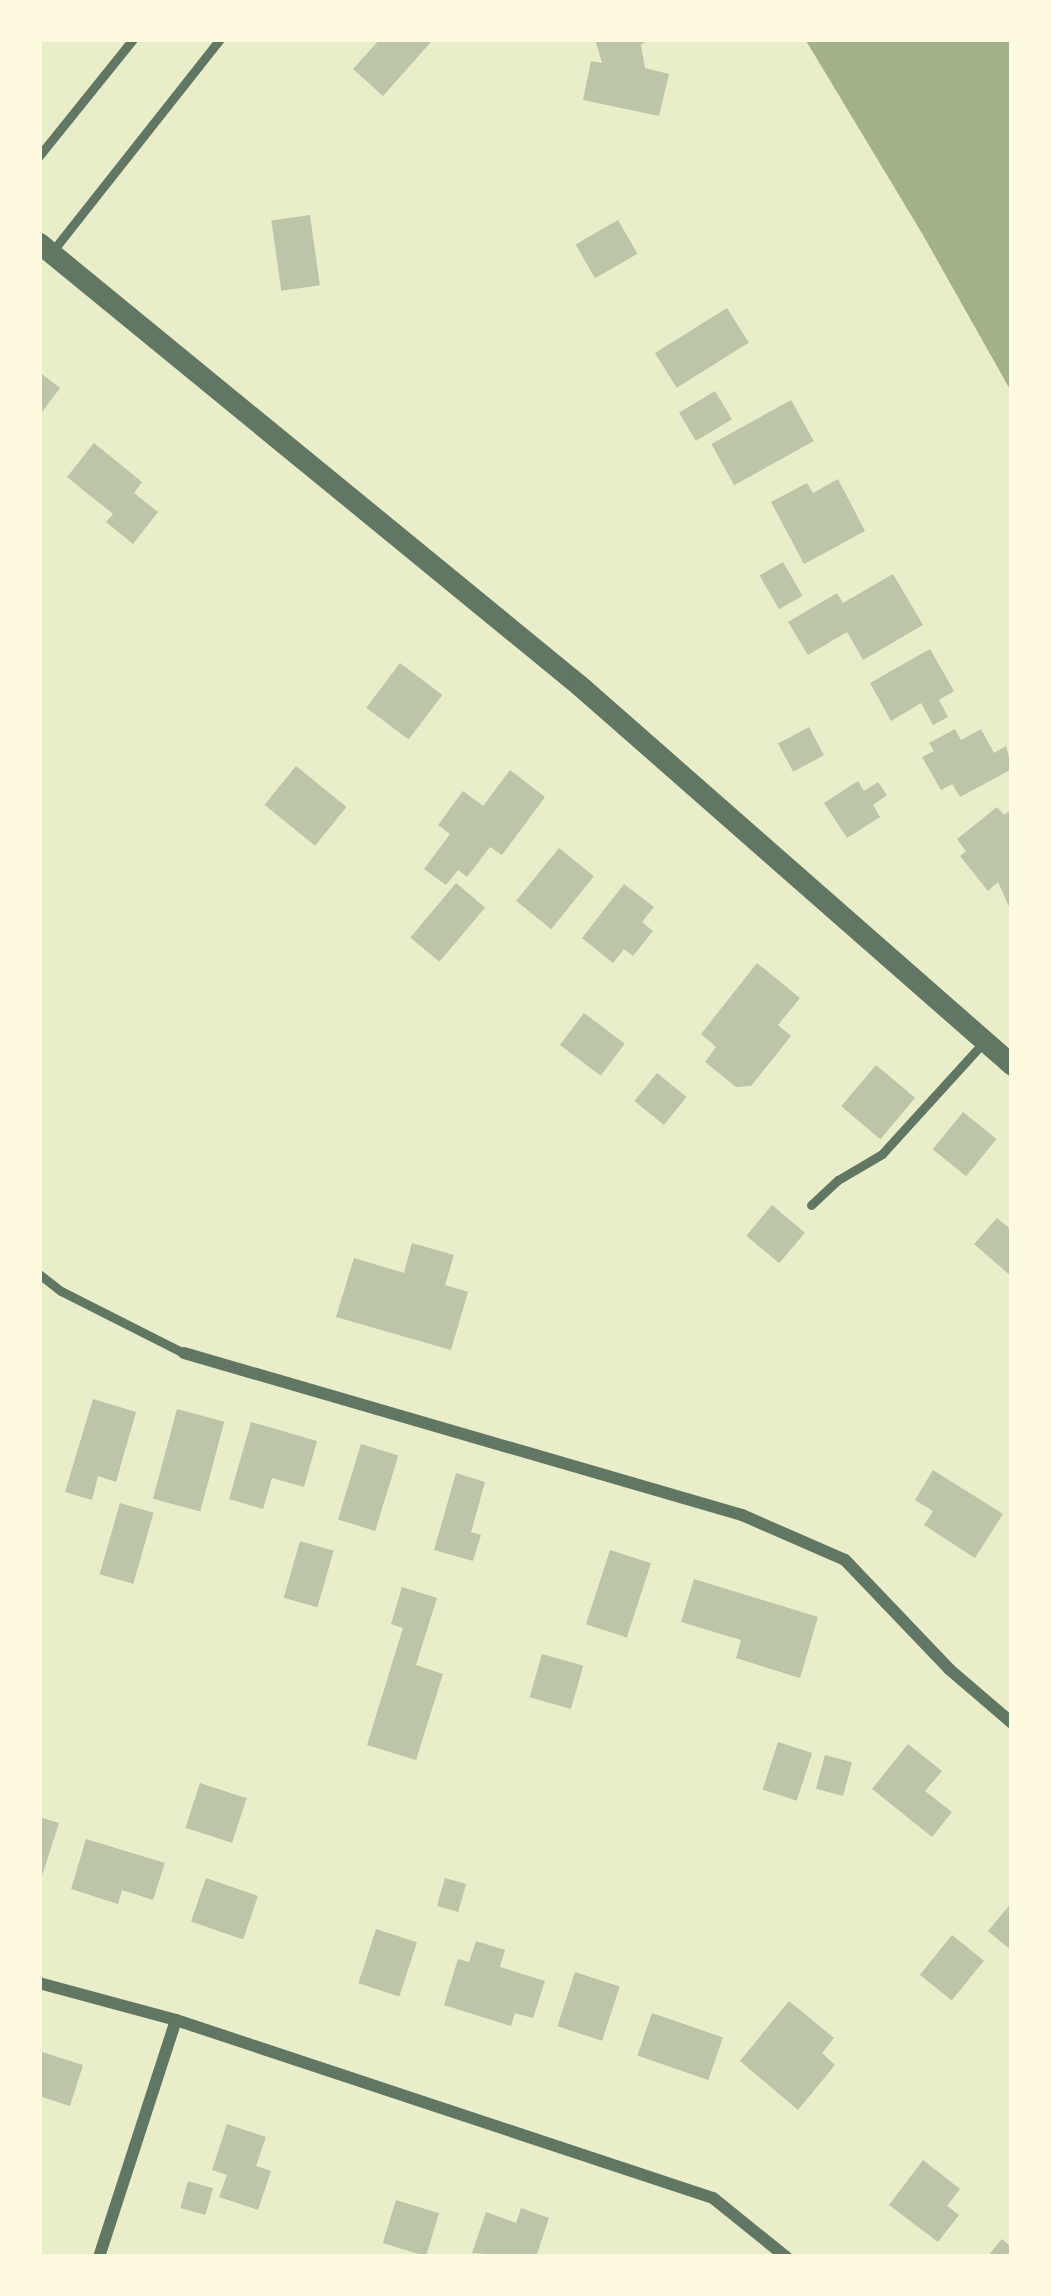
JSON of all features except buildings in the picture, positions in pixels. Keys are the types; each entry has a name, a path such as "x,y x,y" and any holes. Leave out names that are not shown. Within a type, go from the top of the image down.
{"street":[{"path":"45,248 578,685 1012,1065"},
{"path":"184,1353 742,1515 845,1560 950,1669 1012,1723"},
{"path":"39,1982 176,2020 713,2198 786,2257"},
{"path":"99,2257 176,2020"}],"lane":[{"path":"39,156 133,39"},
{"path":"45,248 220,39"},
{"path":"811,1205 838,1180 882,1154 984,1042"},
{"path":"39,1274 61,1291 184,1353"}],"shaded area":[{"path":"805,39 1012,39 1012,393 923,235"}]}
